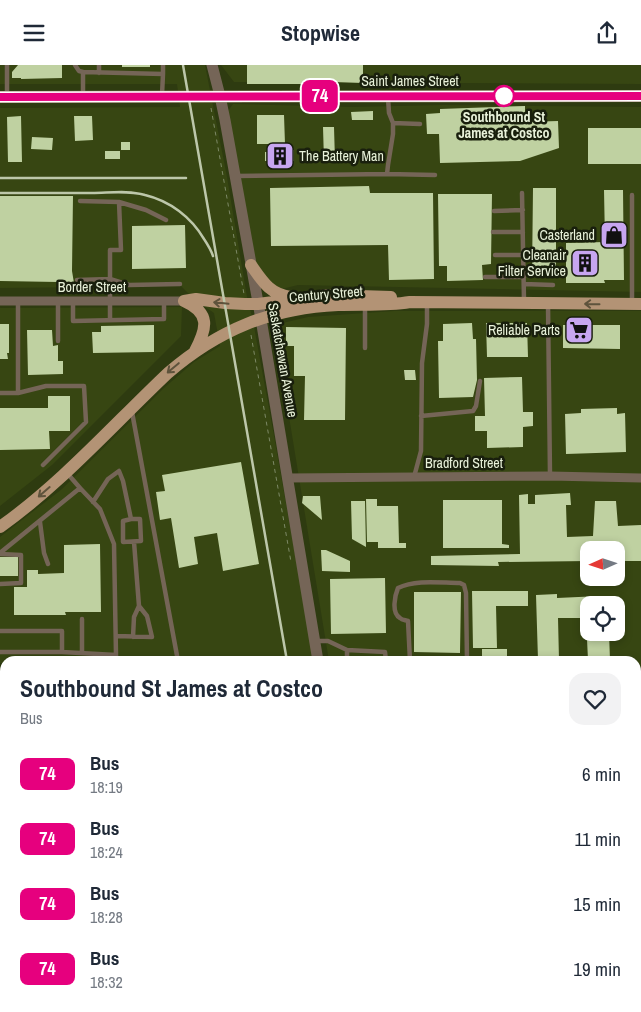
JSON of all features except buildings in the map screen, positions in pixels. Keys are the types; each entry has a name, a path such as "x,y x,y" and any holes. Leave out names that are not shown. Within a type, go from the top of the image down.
{"main road":[{"name":"Saint James Street","path":"4,97 641,96"},
{"path":"252,265 260,279 272,290 298,299"},
{"path":"184,301 196,299 225,303 258,304 328,295 377,296 398,298 410,302"},
{"path":"184,301 198,308 204,320 203,335 195,352"},
{"name":"Century Street","path":"0,527 66,473 168,373 195,352 230,331 255,321 289,311 332,305 395,305 410,302 637,304"}],"street":[{"name":"Saskatchewan Avenue","path":"212,65 220,96 252,265 258,304 255,321 288,477 317,656"},
{"name":"Border Street","path":"0,301 184,301"},
{"name":"Bradford Street","path":"288,477 550,476 641,478"}],"lane":[{"path":"4,97 7,65"},
{"path":"75,65 79,71 83,72 163,74"},
{"path":"99,65 100,73"},
{"path":"162,96 163,65"},
{"path":"83,72 83,97"},
{"path":"387,174 393,134 388,96"},
{"path":"393,123 420,124"},
{"path":"236,176 435,175"},
{"path":"522,193 524,303"},
{"path":"632,195 637,304"},
{"path":"80,201 120,201 146,210 166,220"},
{"path":"110,320 110,250 121,250 120,201"},
{"path":"494,211 523,210"},
{"path":"493,232 523,232"},
{"path":"495,255 524,255"},
{"path":"485,277 524,277"},
{"path":"77,280 110,279 129,285 180,284"},
{"path":"524,284 553,285"},
{"path":"18,301 18,393"},
{"path":"58,301 58,341"},
{"path":"73,301 73,321 164,319 164,301"},
{"path":"414,477 421,451 422,363 427,324 427,302"},
{"path":"548,303 550,476"},
{"path":"365,305 365,348"},
{"path":"421,416 473,411 476,406 480,381"},
{"path":"0,393 18,393 46,386 84,386 86,422 43,465"},
{"path":"131,409 177,656"},
{"path":"93,502 108,479 119,471 131,519"},
{"path":"0,652 62,652 116,655 114,544 100,509 66,473"},
{"path":"0,554 80,488"},
{"path":"140,519 141,541 134,542 123,542 123,521 140,519"},
{"path":"40,522 44,553 48,564"},
{"path":"133,637 134,617 139,605 134,542"},
{"path":"0,554 21,555 21,583 0,584"},
{"path":"410,656 408,621 399,618 396,614 395,597 398,588 403,585 422,583 460,583 464,585 466,593 467,656"},
{"path":"116,636 152,637 148,616 139,605"},
{"path":"82,619 82,653"},
{"path":"0,631 62,631 62,652"},
{"path":"315,641 328,641 347,650 385,652 385,656"},
{"path":"347,650 347,656"}],"path":[{"name":"Saskatchewan Avenue","path":"211,107 245,304"},
{"name":"Saskatchewan Avenue","path":"255,321 292,565"}],"shaded area":[{"path":"0,65 205,65 313,656 0,656 0,537 62,489 164,388 194,362 220,346 214,313 195,300 181,286 0,288 0,108 180,107 177,84 0,84"},
{"path":"221,65 641,65 641,84 234,82"},
{"path":"233,104 351,107 444,105 641,107 641,292 298,285 265,293 258,279 228,111"},
{"path":"182,307 181,336 52,465 0,506 0,308"},
{"path":"394,311 641,311 641,656 328,656 274,325 308,317"}],"railway":[{"path":"183,65 286,656"},
{"path":"0,178 186,178"},
{"path":"0,193 139,193 163,201 179,211 199,231 213,256"}],"bus line":[{"name":"74","path":"0,97 641,96"}],"place":[{"name":"Southbound St James at Costco","path":"504,96"},
{"name":"The Battery Man","path":"280,156"},
{"name":"Casterland","path":"614,235"},
{"name":"Cleanair Filter Service","path":"585,263"},
{"name":"Reliable Parts","path":"579,330"}]}
